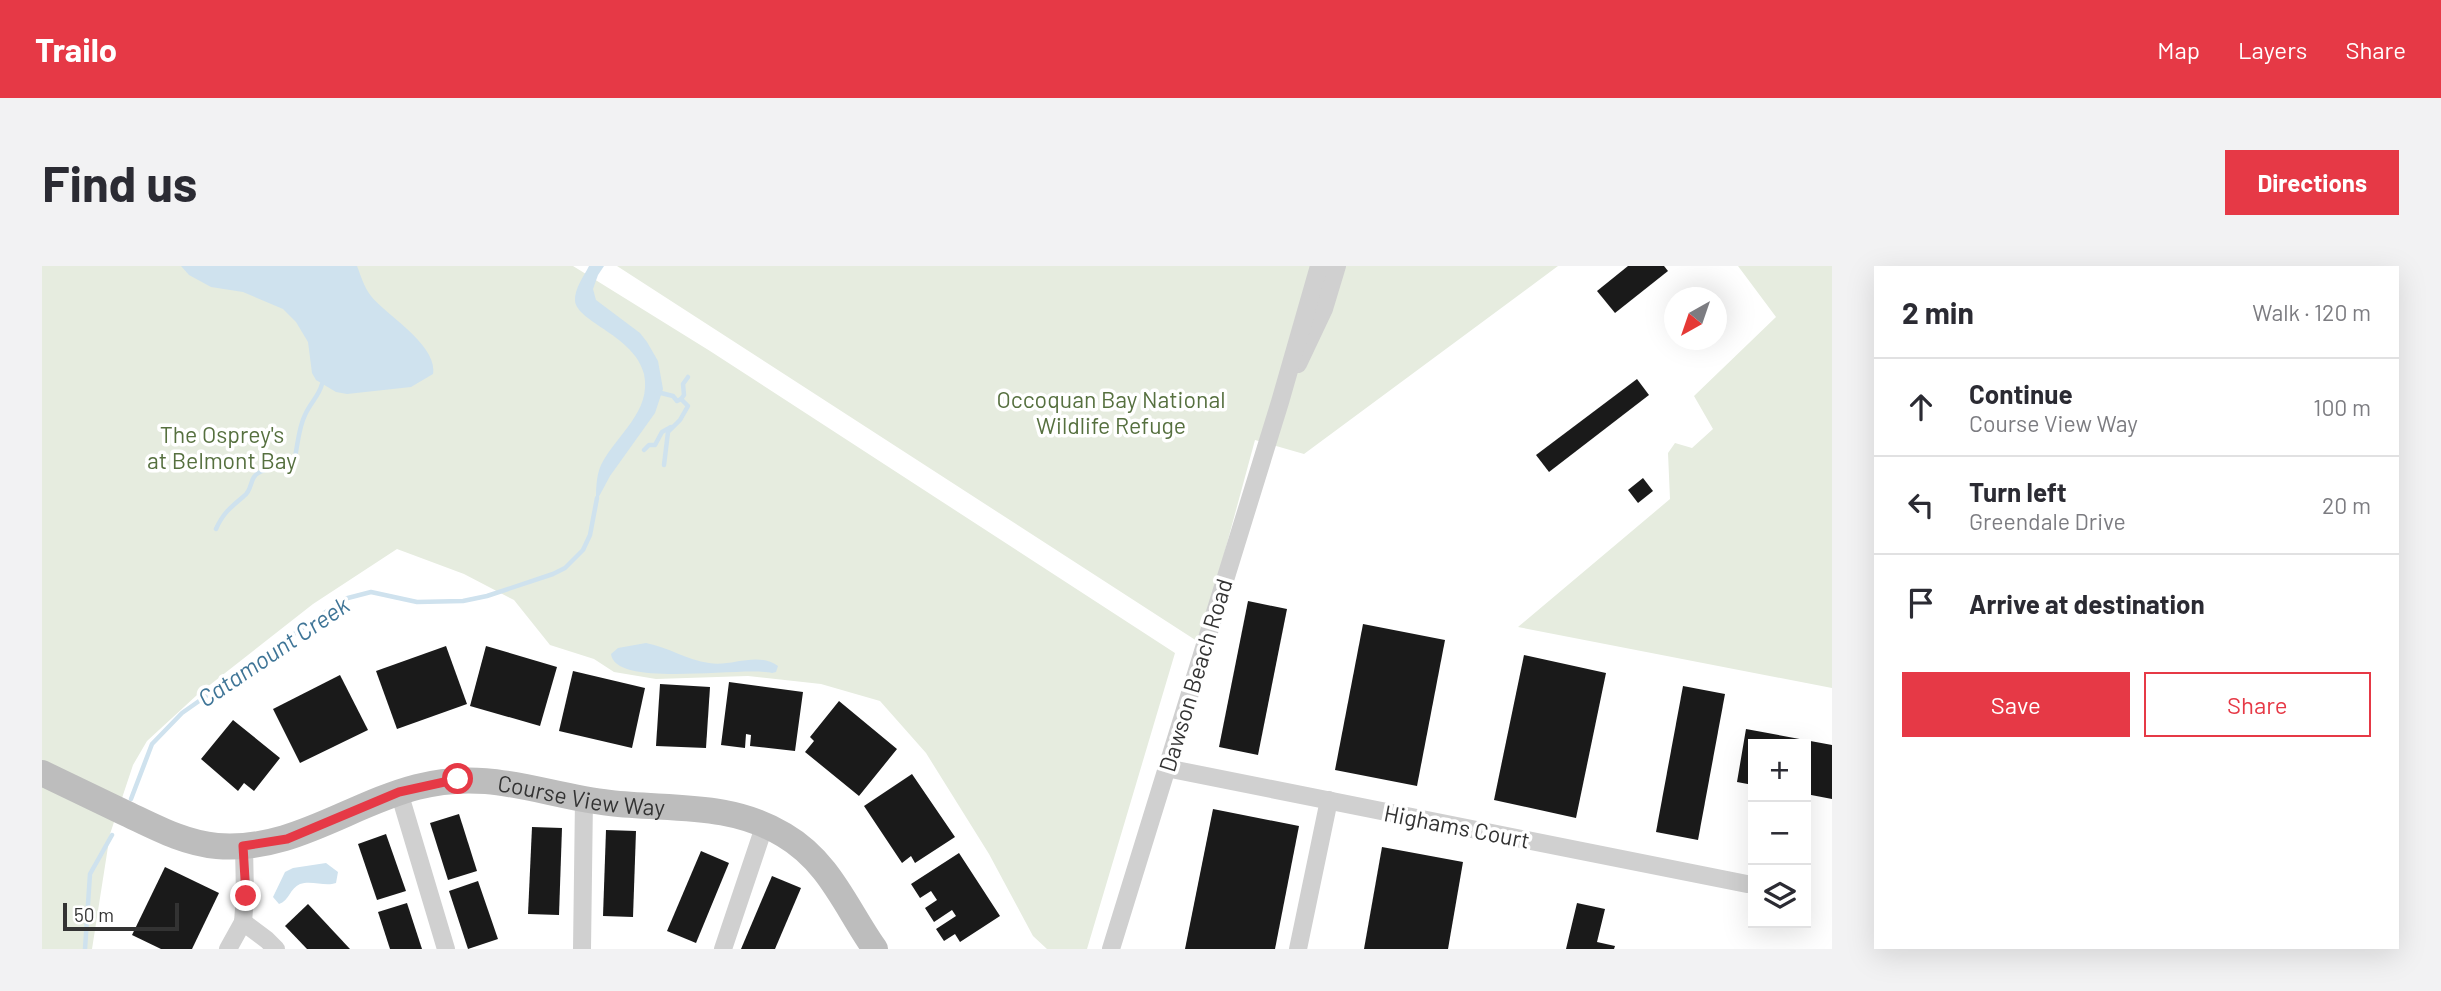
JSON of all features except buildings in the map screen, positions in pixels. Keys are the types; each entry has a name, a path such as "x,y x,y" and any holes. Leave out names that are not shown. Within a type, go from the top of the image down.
{"street":[{"name":"Dawson Beach Road","path":"1111,949 1280,402 1319,266"},
{"name":"Dawson Beach Road","path":"1280,402 1322,314 1337,266"},
{"name":"Highams Court","path":"1166,768 1747,884"},
{"name":"Course View Way","path":"42,773 167,833 192,842 243,846 287,839 399,792 438,782 479,779 610,803 714,810 740,815 785,835 818,862 836,884 876,949"},
{"path":"399,792 446,949"},
{"path":"582,949 584,799"},
{"path":"1298,949 1329,800"},
{"path":"723,949 765,824"},
{"path":"228,949 243,922 246,896 243,846"},
{"path":"243,922 275,949"}],"green space":[{"name":"The Osprey's at Belmont Bay","path":"42,266 573,266 710,351 1175,653 1087,949 1047,949 1033,936 989,854 926,753 880,701 821,684 748,676 656,679 614,672 594,659 550,645 514,600 464,574 397,549 313,604 197,695 147,741 133,765 110,834 92,949 42,949"},
{"name":"Occoquan Bay National Wildlife Refuge","path":"617,266 1558,266 1304,454 1255,440 1200,643"},
{"path":"1738,266 1832,266 1832,688 1518,627 1670,499 1668,453 1675,443 1692,448 1713,429 1694,396 1776,317"}],"water":[{"path":"181,266 357,266 371,296 428,352 433,374 411,387 347,394 336,392 316,380 312,373 308,342 296,322 283,309 243,292 211,287 189,275"},
{"path":"589,266 604,266 593,289 596,300 640,333 647,342 658,361 663,389 655,413 610,476 596,502 597,478 601,465 638,412 645,388 639,361 630,350 578,309 576,292"},
{"path":"646,643 709,663 762,660 778,666 776,672 772,673 656,674 634,671 618,665 611,654 618,648"},
{"path":"326,863 338,872 336,883 300,884 279,904 273,897 285,872 293,868"}],"waterway":[{"path":"681,399 684,395 683,384 688,377"},
{"path":"216,529 228,511 248,492 257,474 294,461 303,420 322,384"},
{"path":"657,392 673,396 677,401 681,399 688,406 680,420 668,432 664,465"},
{"path":"644,450 649,445 655,445 662,432 671,427"},
{"name":"Catamount Creek","path":"131,799 152,744 182,713 344,599 371,592 417,602 463,601 487,596 553,574 565,568 583,550 590,535 597,498"},
{"name":"Catamount Creek","path":"85,949 90,874 112,835"}],"route":[{"path":"246,896 243,846 287,839 399,792 458,779"}]}
